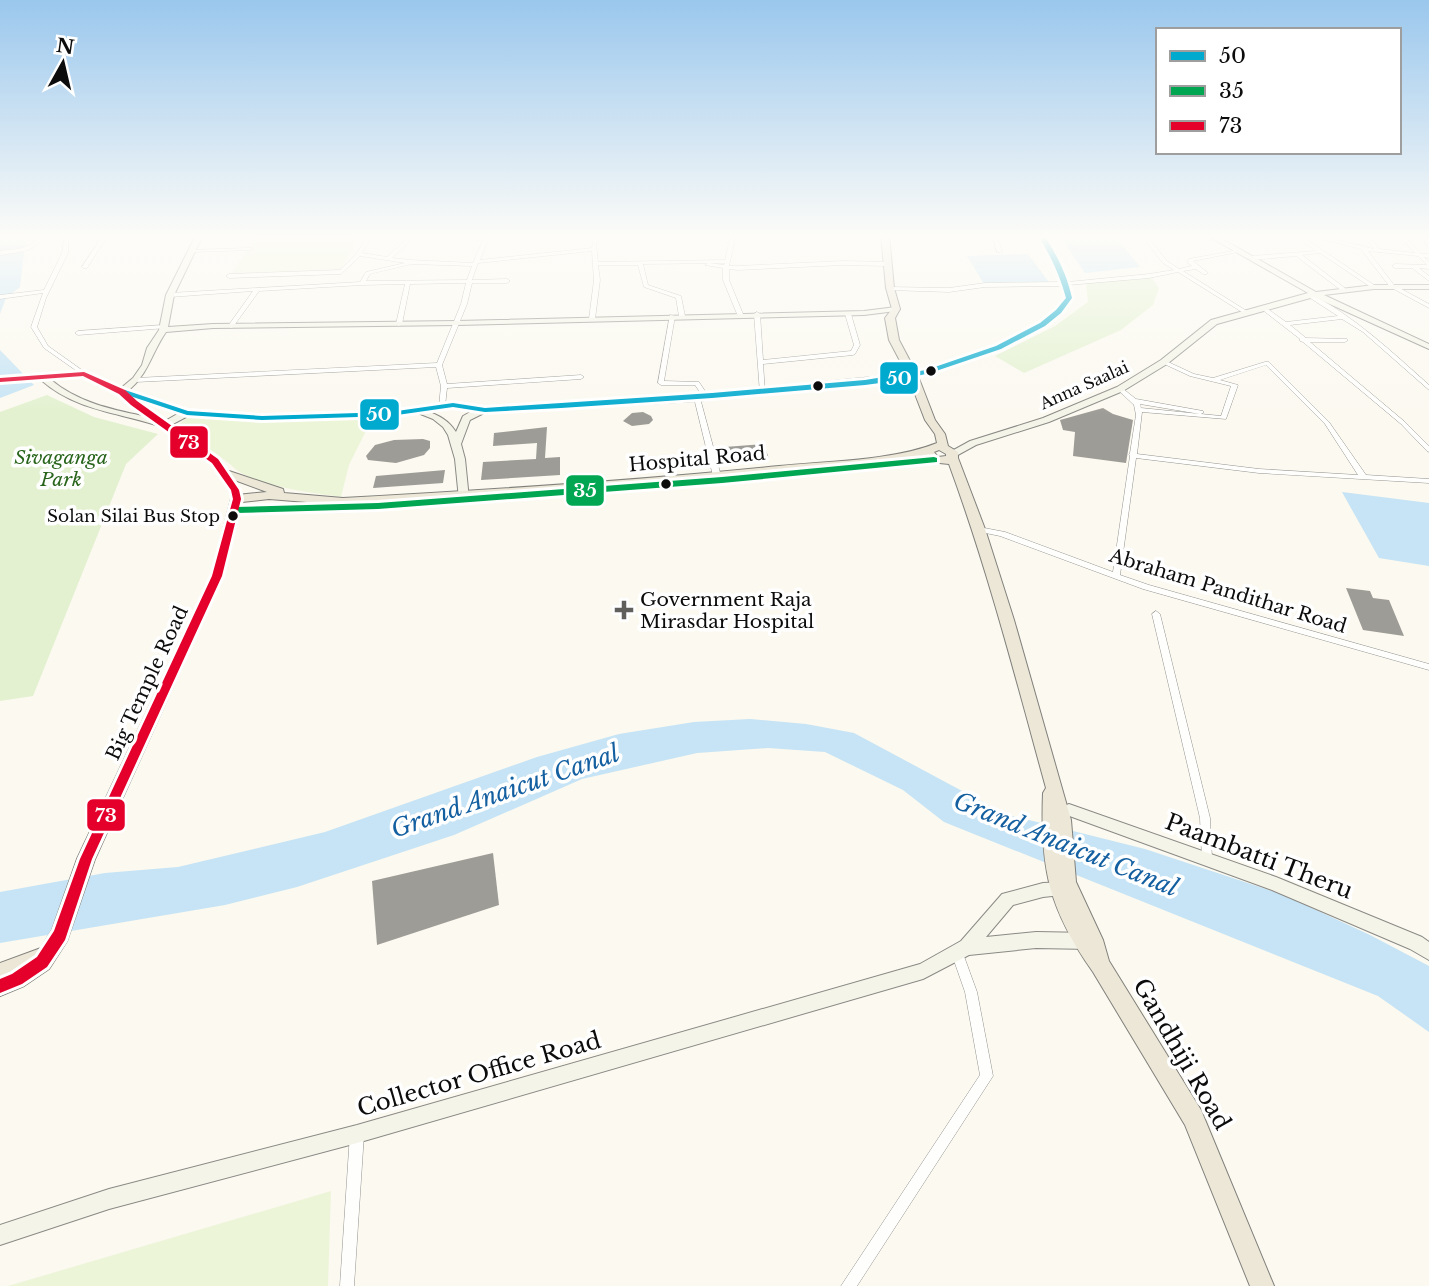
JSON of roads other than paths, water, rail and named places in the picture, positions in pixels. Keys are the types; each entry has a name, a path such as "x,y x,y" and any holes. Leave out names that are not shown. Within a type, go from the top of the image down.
{"main road":[{"path":"892,295 896,309 890,318 894,340 914,376 930,420 927,433 960,482 979,529 1052,781 1061,817 1062,885"},
{"path":"0,380 29,377"},
{"name":"Hospital Road","path":"291,502 317,507 366,507 941,453"},
{"name":"Hospital Road","path":"291,502 464,497 747,478 941,453"},
{"path":"225,473 291,502"},
{"path":"237,505 291,502"},
{"path":"229,538 244,519 291,502"},
{"name":"Big Temple Road","path":"0,986 33,970 48,954 60,935 82,869 217,576 237,505"},
{"name":"Paambatti Theru","path":"1061,817 1208,859 1289,889 1416,943 1429,952"},
{"name":"Gandhiji Road","path":"1062,885 1100,965 1193,1118 1262,1286"},
{"name":"Collector Office Road","path":"0,1235 109,1199 357,1134 923,971 962,950"},
{"path":"0,972 48,954"}],"street":[{"path":"0,298 20,295"},
{"path":"45,295 34,327 46,347 84,374 122,392 187,413 269,418 415,411 442,406 485,410 701,398 914,376 976,356 1038,328 1065,307 1069,295"},
{"path":"122,392 135,380 163,329 170,295"},
{"path":"231,326 253,295"},
{"path":"399,324 405,295"},
{"path":"442,406 444,386 439,365 467,295"},
{"path":"592,319 595,295"},
{"path":"673,295 679,297 682,316"},
{"path":"732,295 740,314"},
{"path":"1217,295 1247,313"},
{"path":"1312,295 1396,356 1429,387"},
{"path":"1312,295 1426,344"},
{"name":"Anna Saalai","path":"941,453 1046,420 1120,389 1164,362 1214,322 1312,295"},
{"path":"1409,295 1429,306"},
{"path":"1263,308 1403,422 1429,450"},
{"path":"78,333 231,326 457,323 740,314 848,314 896,309"},
{"path":"757,314 762,392"},
{"path":"760,362 853,353 858,345 848,314"},
{"path":"672,316 661,383 697,383 717,476"},
{"path":"1285,324 1345,317"},
{"path":"1302,340 1345,340"},
{"path":"1164,362 1192,375 1235,385 1224,418"},
{"path":"1213,380 1267,363 1327,423 1364,478"},
{"path":"135,380 439,365"},
{"path":"29,377 84,374"},
{"path":"43,377 56,391 102,409 165,424 187,413"},
{"path":"444,386 581,377"},
{"path":"1116,576 1138,410 1134,401 1120,389"},
{"path":"122,392 215,461 225,473 237,505"},
{"path":"1134,401 1182,407 1224,418"},
{"path":"457,443 469,414 485,410"},
{"path":"1138,410 1224,418"},
{"path":"415,411 431,414 447,423 457,443 462,463 464,497"},
{"path":"1132,456 1259,471 1429,481"},
{"name":"Abraham Pandithar Road","path":"979,529 1002,534 1146,587 1429,667"},
{"path":"1156,614 1205,818 1208,859"},
{"name":"Collector Office Road","path":"962,950 1008,899 1062,885"},
{"name":"Collector Office Road","path":"962,950 1036,940 1088,941"},
{"path":"848,1286 987,1076 962,950"},
{"path":"346,1286 357,1134"}],"water":[{"path":"0,295 10,295 6,298 0,314"},
{"path":"0,350 34,385 0,398"},
{"path":"1342,492 1429,503 1429,566 1379,558"},
{"name":"Grand Anaicut Canal","path":"750,719 806,724 854,733 1005,814 1145,849 1284,895 1429,966 1429,1032 1378,996 944,822 903,790 825,752 768,748 697,753 582,779 454,835 297,887 225,905 0,943 0,892 105,873 178,867 325,832 537,757 619,734 694,722"}],"place":[{"name":"Solan Silai Bus Stop","path":"233,516"},
{"name":"Government Raja Mirasdar Hospital","path":"624,610"}],"park label":[{"name":"Sivaganga Park","path":"61,468"}]}
